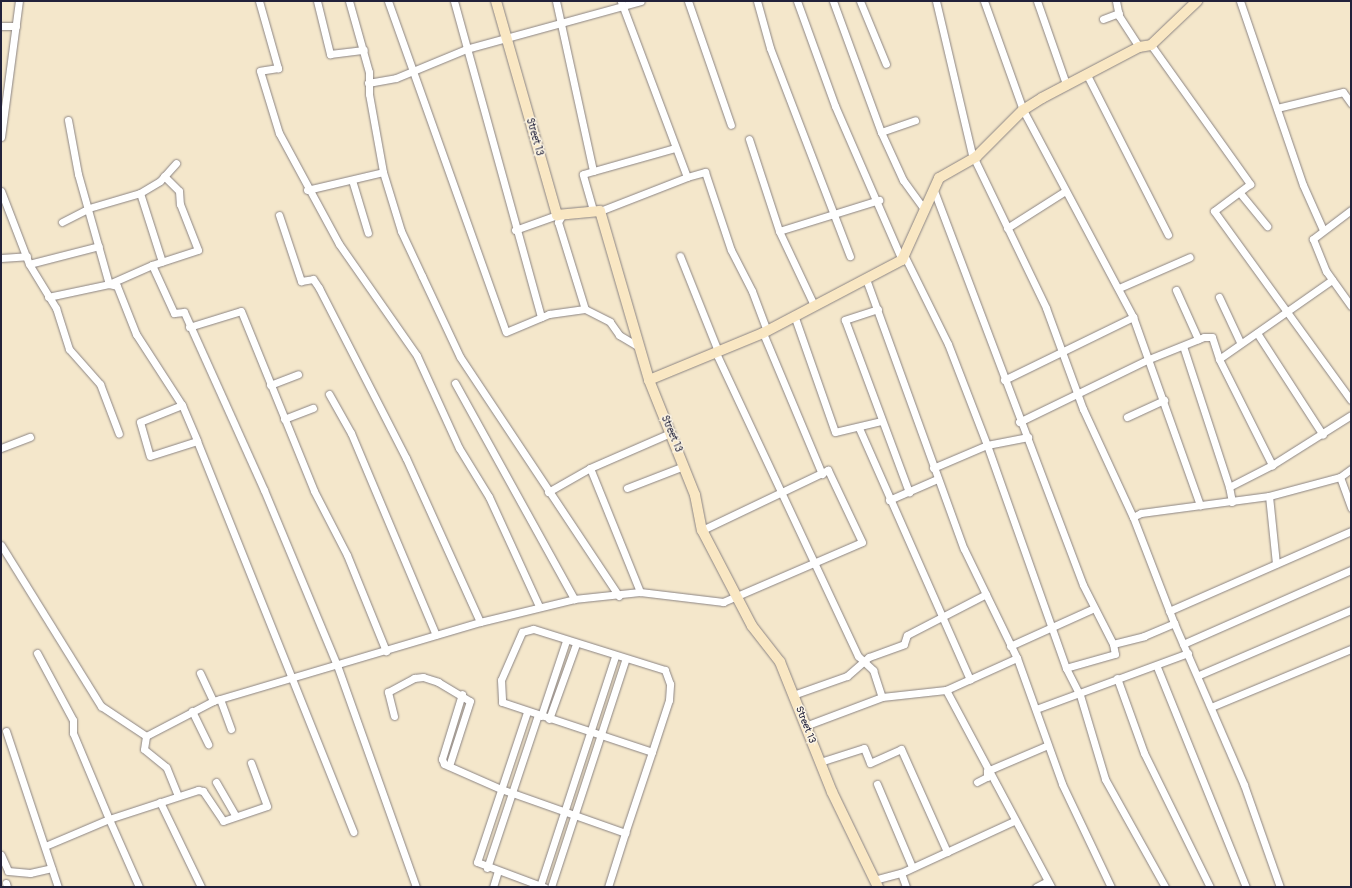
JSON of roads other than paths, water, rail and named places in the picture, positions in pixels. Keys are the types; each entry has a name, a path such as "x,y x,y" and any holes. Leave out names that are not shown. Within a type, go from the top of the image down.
{"street":[{"path":"1,137 19,1"},
{"path":"259,1 278,68 260,71 279,133 307,190 353,266 406,337 459,448 489,497 539,606"},
{"path":"317,1 330,54 364,50"},
{"path":"349,1 364,50 383,172 402,231 460,357 548,492 619,596"},
{"path":"388,1 506,332 541,317 566,309 585,309 610,322 619,335 639,347"},
{"path":"454,1 515,230 541,317"},
{"name":"Street 13","path":"496,1 559,216"},
{"path":"556,1 593,170"},
{"path":"368,83 412,71 466,49 562,23 622,4 641,1"},
{"path":"688,1 731,126"},
{"path":"757,1 770,48 850,256"},
{"path":"797,1 835,106 879,200 904,258 948,344 987,445 1053,626 1066,668 1080,695 1105,779 1165,887"},
{"path":"833,1 881,132 903,180 925,210"},
{"path":"860,1 886,64"},
{"path":"936,1 965,128 976,157 1007,228 1046,308 1077,391 1133,517 1169,612 1199,675 1280,887"},
{"path":"984,1 1023,110 1065,191 1119,288 1133,317 1164,400 1200,505"},
{"path":"1037,1 1066,84"},
{"path":"1116,1 1119,12 1139,47"},
{"path":"649,380 765,332 794,315 904,258 925,210 932,186 939,178 976,157 1023,110 1066,84 1087,75 1139,47 1151,45 1197,1"},
{"path":"1240,1 1277,108 1323,230"},
{"path":"622,4 687,177"},
{"path":"1103,19 1119,12"},
{"path":"1,26 16,26"},
{"path":"1151,45 1250,184 1240,193 1214,211 1351,400"},
{"path":"1087,75 1168,235"},
{"path":"1277,108 1343,92 1351,103"},
{"path":"68,120 78,174 89,208 109,284"},
{"path":"881,132 915,120"},
{"path":"749,139 779,231 814,305"},
{"path":"597,211 583,174 675,148"},
{"path":"62,222 89,208 140,193 164,176 176,163"},
{"path":"307,190 383,172"},
{"path":"515,230 559,216 597,211 687,177 705,172 731,250 752,291 765,332 822,474"},
{"path":"48,297 109,284 152,265 198,250 180,204 179,191 164,176"},
{"path":"352,180 368,233"},
{"path":"932,186 1019,422 1028,437 1092,609 1106,626 1113,644 1115,654 1066,668"},
{"path":"1,191 29,264 56,308 69,349 100,384 119,434"},
{"path":"1007,228 1065,191"},
{"path":"140,193 162,262"},
{"path":"1240,193 1267,226"},
{"path":"779,231 835,216 879,200"},
{"path":"1351,210 1313,239 1314,247 1332,280 1351,306"},
{"name":"Street 13","path":"597,211 620,272 649,380 695,494 702,530 764,645 780,662 820,762 876,884"},
{"path":"278,215 300,281 313,279 318,288 406,458 480,622"},
{"path":"559,216 558,222 585,309"},
{"path":"29,264 99,246"},
{"path":"1,258 27,256"},
{"path":"680,256 717,352 863,664 873,670 882,697"},
{"path":"1119,288 1190,257"},
{"path":"152,265 174,313 184,312 189,327 264,490 337,665 416,887"},
{"path":"866,279 878,309 937,479 986,594 1017,658 1048,745 1081,828 1111,887"},
{"path":"1219,359 1240,342 1257,333 1286,311 1332,280"},
{"path":"109,284 117,286 136,334 182,405 198,441 293,678 353,832"},
{"path":"1176,290 1198,339"},
{"path":"1219,297 1240,342"},
{"path":"878,309 845,320 881,421 909,492"},
{"path":"189,327 241,311 314,491 347,555 386,651"},
{"path":"794,315 836,432 859,428 881,421"},
{"path":"1004,380 1133,317"},
{"path":"1257,333 1323,435"},
{"path":"1019,422 1077,391 1149,359 1198,339 1212,337 1219,359 1272,465"},
{"path":"1183,346 1232,502"},
{"path":"270,385 298,374"},
{"path":"455,383 574,598"},
{"path":"330,394 350,434 436,635"},
{"path":"1127,417 1164,400"},
{"path":"182,405 140,422 150,456 198,441"},
{"path":"284,419 313,408"},
{"path":"1228,487 1272,465 1323,435 1351,415"},
{"path":"859,428 940,620 970,680"},
{"path":"548,492 590,468 670,433"},
{"path":"933,468 987,445 1028,437"},
{"path":"1,448 30,438"},
{"path":"627,488 684,466"},
{"path":"590,468 640,592"},
{"path":"1133,517 1200,505 1269,496 1340,477 1351,469"},
{"path":"146,736 216,700 539,606 574,598 619,596 640,592 703,602 723,602 816,564 862,542 828,470 702,530"},
{"path":"1340,477 1351,508"},
{"path":"889,500 937,479"},
{"path":"1269,496 1276,564"},
{"path":"1169,612 1351,531"},
{"path":"1,545 101,706 146,736"},
{"path":"1183,644 1351,570"},
{"path":"793,695 846,676 863,664 869,656 904,644 907,635 940,620 986,594"},
{"path":"1010,646 1092,609"},
{"path":"1199,675 1351,610"},
{"path":"1113,644 1144,636 1174,623"},
{"path":"608,887 669,700 670,684 665,670 615,657 533,629 522,632 517,640 501,680 500,700 527,712 652,752"},
{"path":"487,868 566,641"},
{"path":"549,719 576,644"},
{"path":"1211,707 1351,649"},
{"path":"37,653 73,720 72,733 139,887"},
{"path":"1036,709 1080,695 1117,678 1157,667 1188,653"},
{"path":"527,712 477,862 487,868 542,886 615,657"},
{"path":"805,726 882,697 946,690 1017,658"},
{"path":"551,887 625,660"},
{"path":"1157,667 1246,887"},
{"path":"200,673 231,729"},
{"path":"394,716 388,692 414,678 423,677 462,694 471,704 449,766"},
{"path":"1117,678 1144,753 1210,887"},
{"path":"946,690 987,771 1050,884 1036,887"},
{"path":"462,694 442,759 449,766 501,789 566,809 625,833"},
{"path":"192,711 208,744"},
{"path":"6,731 58,887"},
{"path":"146,736 144,749 166,767 178,796"},
{"path":"987,771 1048,745"},
{"path":"820,762 864,748 870,763 901,749 947,852"},
{"path":"45,846 109,819 178,796 201,791 221,820 268,804 251,763"},
{"path":"977,782 987,777 987,771"},
{"path":"216,782 236,816"},
{"path":"877,784 912,867"},
{"path":"160,802 201,887"},
{"path":"876,884 1014,821"},
{"path":"1,856 8,871 30,873 51,868"},
{"path":"493,887 498,871"},
{"path":"901,873 906,887"}]}
